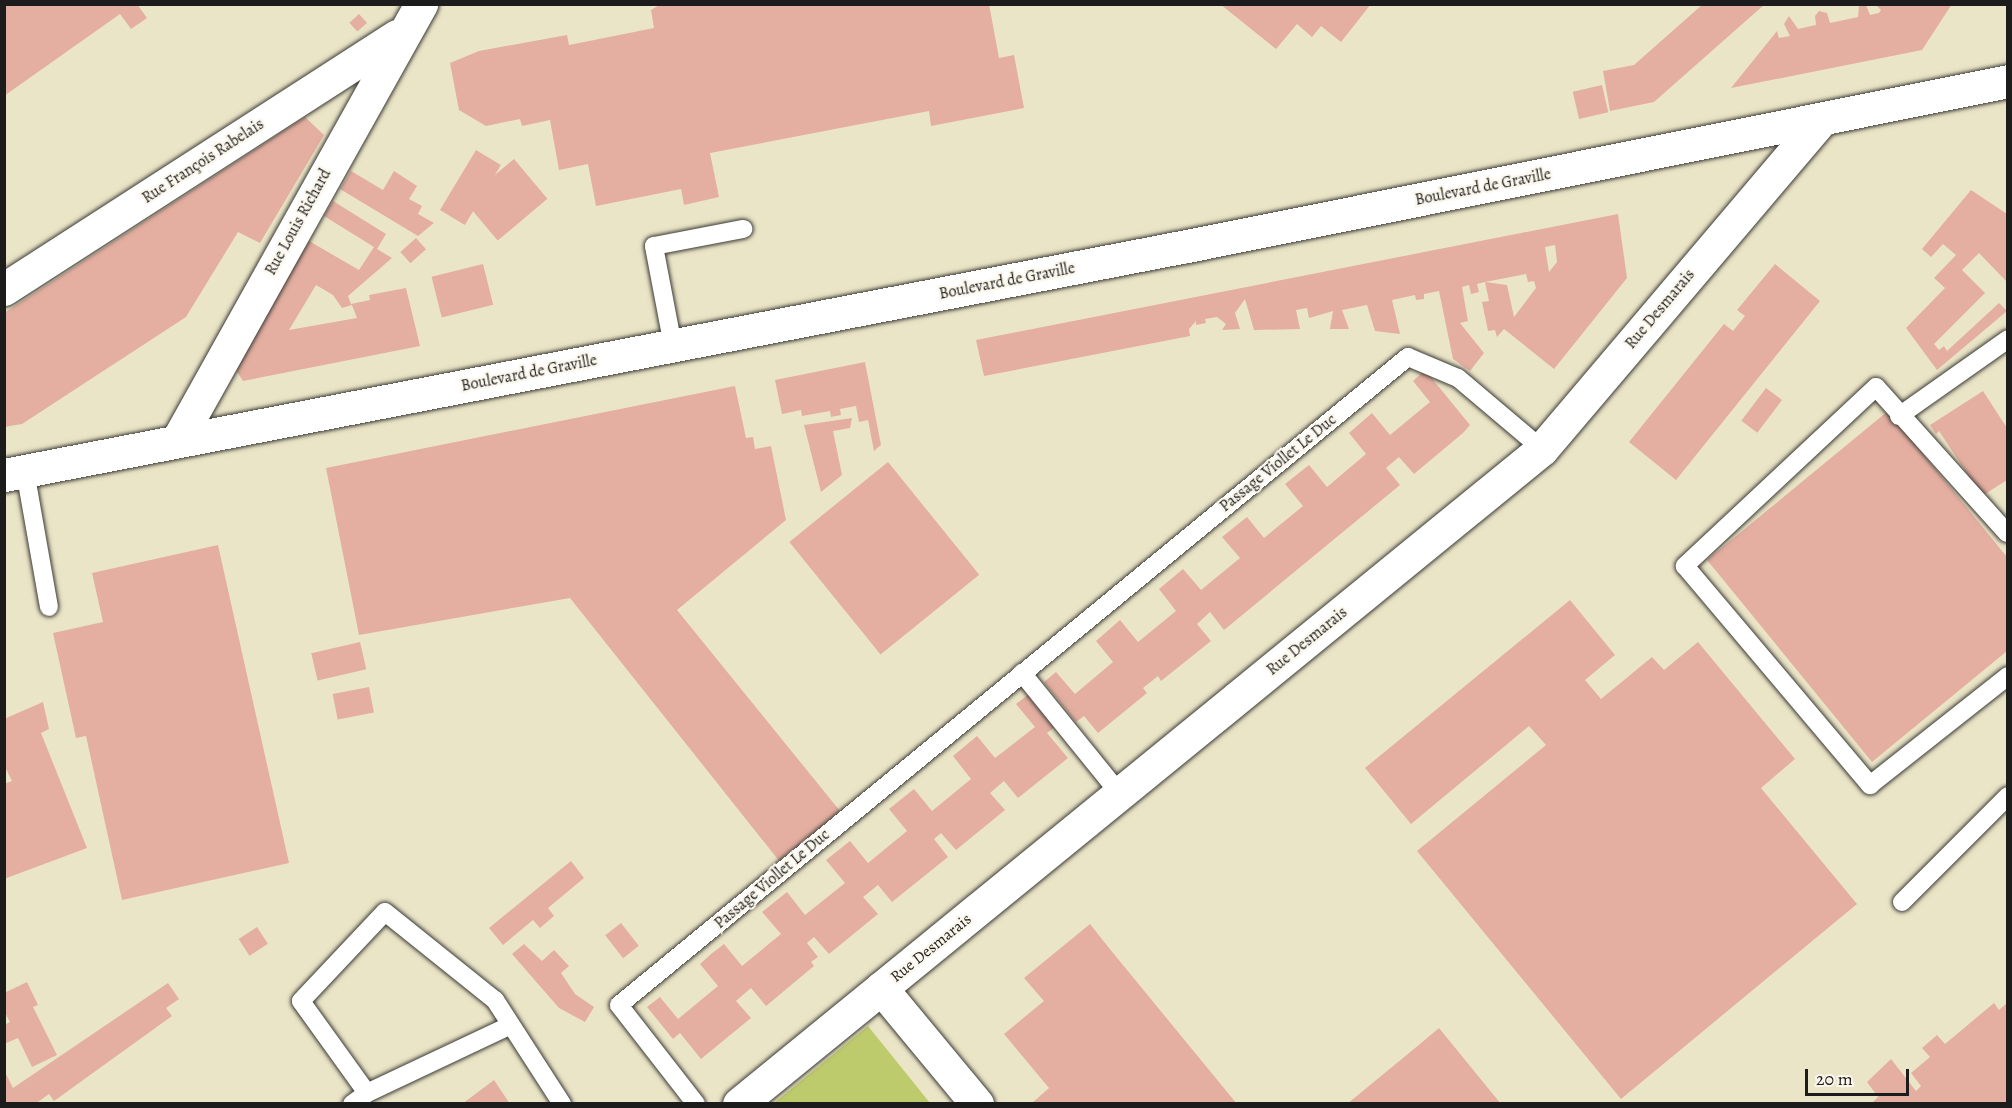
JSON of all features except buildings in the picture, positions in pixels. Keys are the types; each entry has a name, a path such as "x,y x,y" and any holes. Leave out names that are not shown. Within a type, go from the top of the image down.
{"street":[{"name":"Rue Louis Richard","path":"177,441 401,33 421,4"},
{"name":"Rue François Rabelais","path":"4,290 401,33"},
{"name":"Boulevard de Graville","path":"15,473 1820,121 2007,81"},
{"name":"Rue Desmarais","path":"739,1104 1542,449 1820,121"},
{"path":"881,988 977,1104"}],"lane":[{"path":"673,346 654,246 743,229"},
{"path":"1899,416 2007,339"},
{"name":"Passage Viollet Le Duc","path":"696,1104 619,1005 1408,357 1458,378 1542,449"},
{"path":"2007,533 1899,416 1876,387 1685,566 1870,785 2007,676"},
{"path":"15,473 49,607"},
{"path":"1022,673 1120,794"},
{"path":"1902,902 2007,796"},
{"path":"511,1025 360,1098 300,1001 385,912 495,1000 562,1104"}],"green space":[{"path":"868,1026 930,1103 774,1103"}]}
